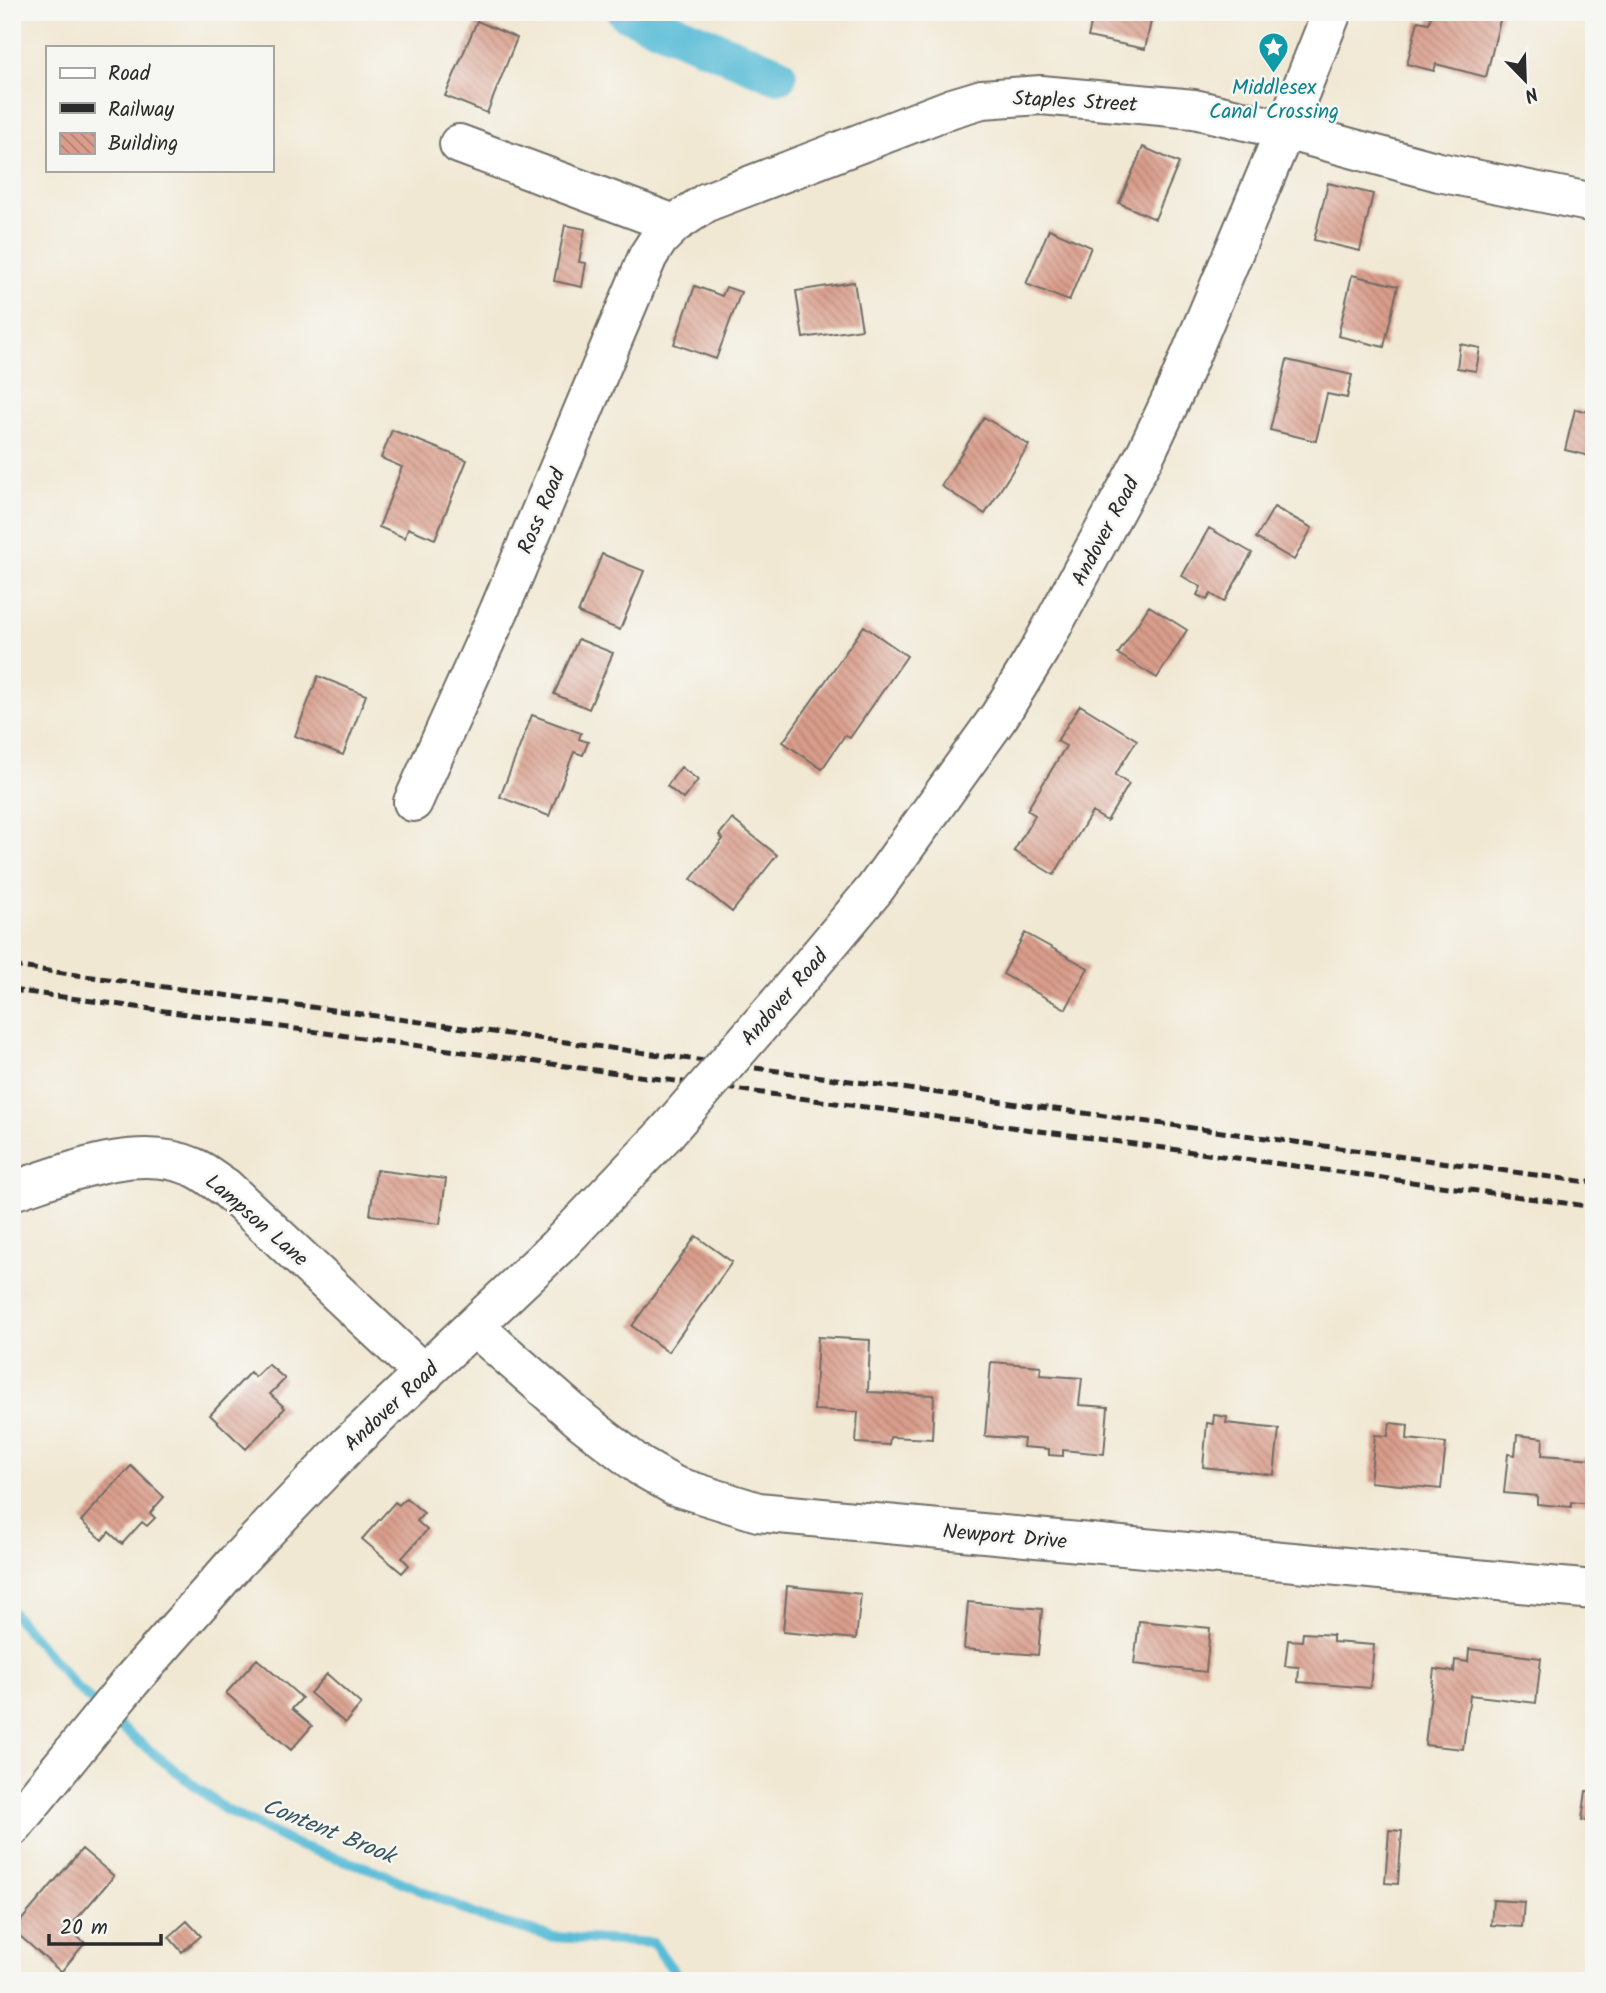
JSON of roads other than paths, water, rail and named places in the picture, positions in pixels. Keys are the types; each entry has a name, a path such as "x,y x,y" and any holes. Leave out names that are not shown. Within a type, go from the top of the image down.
{"street":[{"name":"Andover Road","path":"12,1827 131,1681 236,1562 351,1443 557,1247 665,1134 875,889 1000,715 1040,649 1146,455 1286,130 1332,12"},
{"name":"Staples Street","path":"674,224 707,202 952,108 982,99 1041,95 1180,108 1286,130 1439,172 1594,203"},
{"path":"459,144 674,224"},
{"name":"Ross Road","path":"412,802 499,611 648,256 659,239 674,224"},
{"name":"Lampson Lane","path":"12,1191 74,1171 118,1161 157,1157 194,1167 225,1187 424,1374"},
{"name":"Newport Drive","path":"475,1327 583,1422 640,1465 675,1486 758,1512 1594,1590"}],"waterway":[{"path":"626,12 778,75"},
{"name":"Content Brook","path":"12,1612 77,1688 129,1734 224,1809 297,1845 377,1871 481,1917 553,1937 653,1943 681,1981"}],"railway":[{"path":"12,966 1594,1183"},
{"path":"12,990 1594,1207"}],"place":[{"name":"Middlesex Canal Crossing","path":"1274,74"}]}
